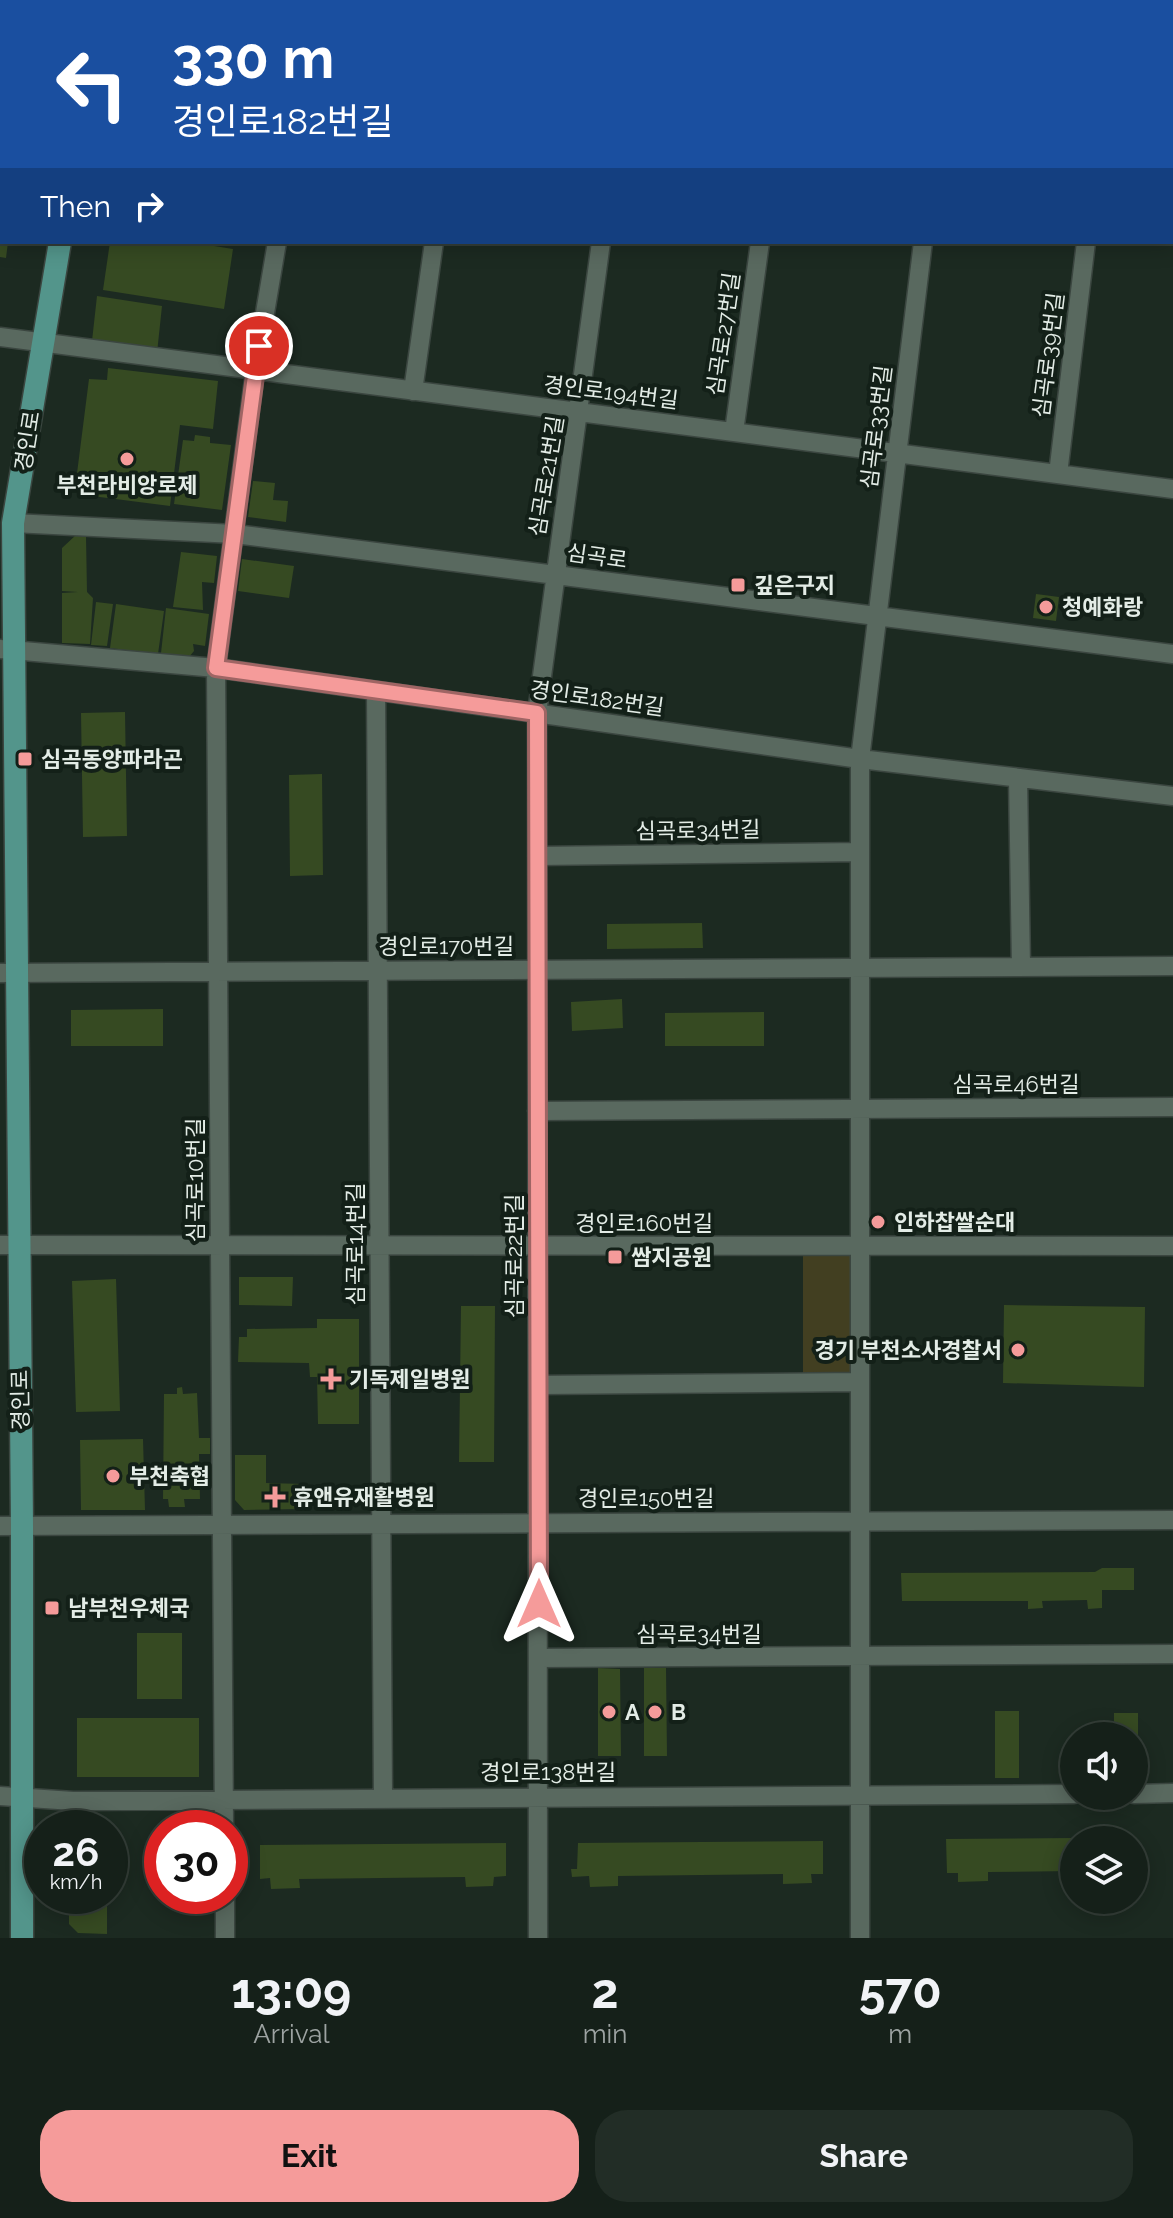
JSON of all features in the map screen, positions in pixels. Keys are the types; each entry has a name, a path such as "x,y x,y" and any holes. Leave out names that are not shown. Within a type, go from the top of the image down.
{"main road":[{"name":"경인로","path":"22,1938 11,1797 6,522 43,346 60,244"}],"street":[{"name":"심곡로10번길","path":"223,1810 216,668 255,372 277,244"},
{"path":"413,391 434,244"},
{"name":"심곡로21번길","path":"555,575 580,412 601,244"},
{"name":"심곡로27번길","path":"734,432 760,244"},
{"name":"심곡로33번길","path":"875,617 923,244"},
{"name":"심곡로39번길","path":"1058,474 1086,244"},
{"name":"경인로194번길","path":"0,337 43,346 1173,489"},
{"name":"심곡로","path":"6,522 235,534 1173,654"},
{"name":"심곡로22번길","path":"538,1938 537,713 555,575"},
{"path":"860,1938 860,759 875,617"},
{"name":"경인로182번길","path":"7,650 216,668 860,759 1173,796"},
{"name":"심곡로14번길","path":"376,691 383,1797"},
{"path":"1018,778 1021,967"},
{"name":"심곡로34번길","path":"537,856 860,852"},
{"name":"경인로170번길","path":"8,973 1173,966"},
{"name":"심곡로46번길","path":"859,1108 1173,1107"},
{"path":"537,1111 859,1108"},
{"name":"경인로160번길","path":"9,1245 1173,1246"},
{"path":"539,1385 859,1382"},
{"name":"경인로150번길","path":"11,1526 1173,1520"},
{"path":"859,1658 1173,1654"},
{"name":"심곡로34번길","path":"539,1658 859,1658"},
{"path":"1148,1794 1173,1793"},
{"name":"경인로138번길","path":"11,1797 223,1799 1060,1794"},
{"path":"225,1914 225,1938"}],"shaded area":[{"path":"803,1256 854,1256 853,1377 803,1379"}],"building":[{"path":"0,244 8,244 6,258 0,257"},
{"path":"110,244 202,244 233,249 224,309 103,290"},
{"path":"97,296 162,306 157,353 92,341"},
{"name":"부천라비앙로제","path":"108,368 218,381 213,429 180,425 170,506 84,495 75,489 89,379 107,380"},
{"path":"195,435 210,437 210,443 231,445 222,510 174,504 183,440 194,441"},
{"path":"253,481 275,483 273,500 288,501 286,522 248,517"},
{"path":"76,535 86,537 87,592 93,598 90,644 62,643 62,593 78,592 62,591 62,548"},
{"path":"181,552 217,556 214,583 202,582 203,610 173,607"},
{"path":"242,559 294,566 289,598 238,591"},
{"path":"1036,594 1059,597 1056,621 1033,618"},
{"path":"96,602 113,604 107,646 91,645"},
{"path":"116,604 164,611 158,654 110,648"},
{"path":"166,608 209,614 205,646 193,644 194,651 189,657 161,653"},
{"path":"125,712 127,836 83,837 81,713"},
{"path":"322,774 323,875 290,876 289,775"},
{"path":"702,923 703,948 607,949 607,924"},
{"path":"622,999 623,1028 572,1031 571,1002"},
{"path":"163,1009 163,1046 71,1046 71,1010"},
{"path":"764,1012 764,1046 665,1046 665,1013"},
{"path":"239,1277 293,1277 292,1306 239,1305"},
{"path":"116,1279 120,1411 76,1412 72,1281"},
{"path":"1004,1305 1145,1307 1144,1387 1003,1383"},
{"path":"461,1306 495,1306 494,1462 459,1462"},
{"path":"317,1319 359,1319 359,1424 318,1424 317,1377 310,1377 309,1363 238,1362 239,1337 247,1337 247,1329 317,1328"},
{"path":"182,1387 183,1394 197,1393 199,1438 210,1438 210,1454 199,1454 200,1499 184,1499 185,1507 169,1507 168,1499 163,1499 164,1394 177,1394 177,1388"},
{"path":"143,1439 145,1510 81,1510 80,1440"},
{"path":"235,1455 266,1455 266,1483 304,1484 304,1509 244,1510 235,1500"},
{"path":"1102,1568 1134,1568 1134,1590 1102,1590 1102,1608 1088,1609 1087,1600 1042,1601 1043,1608 1028,1609 1028,1601 902,1601 901,1573 1095,1572"},
{"path":"137,1633 182,1633 182,1699 137,1699"},
{"name":"A","path":"598,1668 620,1669 621,1756 598,1756"},
{"name":"B","path":"644,1668 666,1668 667,1756 644,1756"},
{"path":"995,1711 1019,1711 1019,1778 995,1778"},
{"path":"1114,1713 1138,1713 1138,1722 1114,1722"},
{"path":"77,1718 199,1718 199,1777 77,1777"},
{"path":"1060,1838 1060,1871 988,1872 988,1881 958,1882 958,1873 947,1873 946,1839"},
{"path":"823,1841 823,1874 811,1874 812,1883 783,1884 783,1874 618,1876 618,1886 590,1887 589,1876 572,1877 571,1869 577,1869 578,1843"},
{"path":"506,1843 506,1876 494,1877 493,1886 466,1887 465,1877 299,1879 300,1888 271,1889 270,1878 260,1879 260,1845"},
{"path":"69,1914 107,1914 107,1934 78,1933 69,1924"}],"place":[{"name":"부천라비앙로제","path":"127,459"},
{"name":"깊은구지","path":"738,585"},
{"name":"청예화랑","path":"1046,607"},
{"name":"심곡동양파라곤","path":"25,759"},
{"name":"인하찹쌀순대","path":"878,1222"},
{"name":"쌈지공원","path":"615,1257"},
{"name":"경기 부천소사경찰서","path":"1018,1350"},
{"name":"기독제일병원","path":"331,1379"},
{"name":"부천축협","path":"113,1476"},
{"name":"휴앤유재활병원","path":"275,1497"},
{"name":"남부천우체국","path":"52,1608"},
{"name":"A","path":"609,1712"},
{"name":"B","path":"655,1712"}],"route":[{"path":"259,346 216,668 537,713 539,1604"}]}
